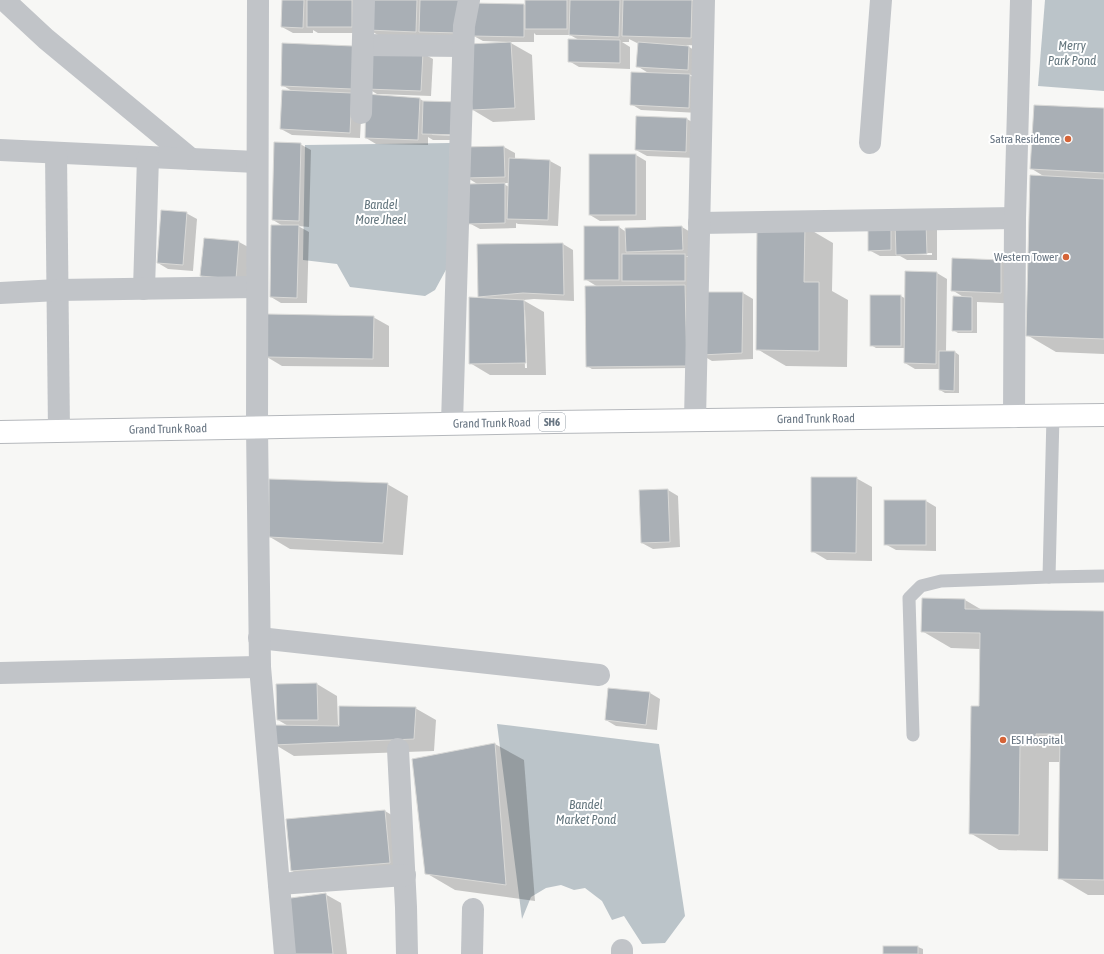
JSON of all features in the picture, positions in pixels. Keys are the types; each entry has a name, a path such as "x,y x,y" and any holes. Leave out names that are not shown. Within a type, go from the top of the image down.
{"main road":[{"name":"Grand Trunk Road","path":"0,432 452,423 1104,415"}],"street":[{"path":"4,0 46,39 191,159"},
{"path":"258,0 256,427 259,638 260,667 285,954"},
{"path":"361,113 364,0"},
{"path":"452,423 463,46 464,26 469,0"},
{"path":"695,420 704,0"},
{"path":"870,143 881,0"},
{"path":"1014,417 1016,218 1021,0"},
{"path":"364,45 463,46"},
{"path":"0,150 257,162"},
{"path":"56,153 59,431"},
{"path":"144,289 148,157"},
{"path":"699,223 1016,218"},
{"path":"0,293 58,290 257,287"},
{"path":"259,638 599,674"},
{"path":"0,673 260,667"},
{"path":"398,749 405,875 407,954"},
{"path":"278,884 405,875"},
{"path":"472,954 473,909"}],"lane":[{"path":"1049,577 1054,416"},
{"path":"912,735 909,598 921,586 941,580 1104,576"}],"water":[{"name":"Merry Park Pond","path":"1045,0 1104,0 1104,91 1038,86"},
{"name":"Bandel More Jheel","path":"450,143 448,266 435,290 425,296 350,287 337,264 303,260 305,145"},
{"name":"Bandel Market Pond","path":"497,724 659,744 685,916 665,943 642,944 624,916 612,920 602,901 585,888 574,890 561,885 546,888 531,897 522,919"}],"building":[{"path":"282,0 304,0 303,28 281,27"},
{"path":"307,0 352,0 352,27 307,27"},
{"path":"369,0 417,0 416,32 368,30"},
{"path":"420,0 461,0 460,33 419,32"},
{"path":"525,0 567,0 567,29 525,29"},
{"path":"570,0 620,0 619,37 569,35"},
{"path":"623,0 692,0 691,38 622,36"},
{"path":"472,3 524,4 524,37 471,36"},
{"path":"568,39 620,40 620,63 568,62"},
{"path":"511,42 515,108 472,110 468,44"},
{"path":"638,42 689,46 688,70 636,67"},
{"path":"282,43 353,46 352,89 281,86"},
{"path":"367,50 423,52 421,91 366,89"},
{"path":"631,72 690,74 689,108 630,105"},
{"path":"282,90 352,93 350,133 280,129"},
{"path":"366,94 420,98 418,140 365,138"},
{"path":"423,101 461,102 460,135 422,134"},
{"name":"Satra Residence","path":"1034,105 1104,108 1104,173 1030,169"},
{"path":"636,116 687,118 686,152 635,150"},
{"path":"274,142 301,143 299,221 272,220"},
{"path":"504,146 505,177 465,178 464,147"},
{"path":"589,154 636,154 636,215 589,215"},
{"path":"509,158 550,160 548,220 507,219"},
{"name":"Western Tower","path":"1030,175 1104,179 1104,339 1026,336"},
{"path":"505,183 505,223 468,224 468,184"},
{"path":"161,210 187,212 183,265 157,263"},
{"path":"895,222 926,222 927,254 896,255"},
{"path":"271,225 299,225 297,298 270,297"},
{"path":"757,225 805,225 804,282 819,282 819,351 756,350"},
{"path":"868,225 891,225 891,250 868,251"},
{"path":"584,226 619,226 619,280 584,280"},
{"path":"682,226 683,250 626,252 625,228"},
{"path":"204,238 239,241 236,279 200,276"},
{"path":"563,243 564,295 523,293 478,297 477,244"},
{"path":"622,254 685,254 685,281 622,281"},
{"path":"952,258 1001,260 1001,293 951,291"},
{"path":"905,271 937,272 936,364 904,363"},
{"path":"685,285 687,366 586,367 585,286"},
{"path":"700,292 743,292 742,353 701,355"},
{"path":"870,295 901,295 901,346 870,346"},
{"path":"953,296 972,297 972,331 952,331"},
{"path":"469,297 524,300 526,363 469,364"},
{"path":"266,314 374,316 373,359 266,357"},
{"path":"939,351 955,351 954,391 939,390"},
{"path":"811,477 857,477 856,553 811,552"},
{"path":"269,479 388,483 383,543 269,537"},
{"path":"668,489 670,542 641,543 639,490"},
{"path":"884,500 926,500 926,545 884,545"},
{"name":"ESI Hospital","path":"922,598 965,599 965,609 1104,611 1104,880 1058,879 1060,734 1036,734 1036,746 1020,746 1019,835 969,834 971,706 979,706 980,633 921,632"},
{"path":"317,683 318,720 277,720 276,684"},
{"path":"608,688 650,692 646,725 605,720"},
{"path":"339,706 416,707 414,739 273,745 273,725 339,726"},
{"path":"495,743 506,885 425,874 412,759"},
{"path":"385,810 390,863 291,871 286,819"},
{"path":"326,893 333,954 290,954 284,899"},
{"path":"883,946 918,946 918,954 883,954"}],"place":[{"name":"Satra Residence","path":"1068,139"},
{"name":"Western Tower","path":"1066,257"},
{"name":"ESI Hospital","path":"1003,740"}]}
